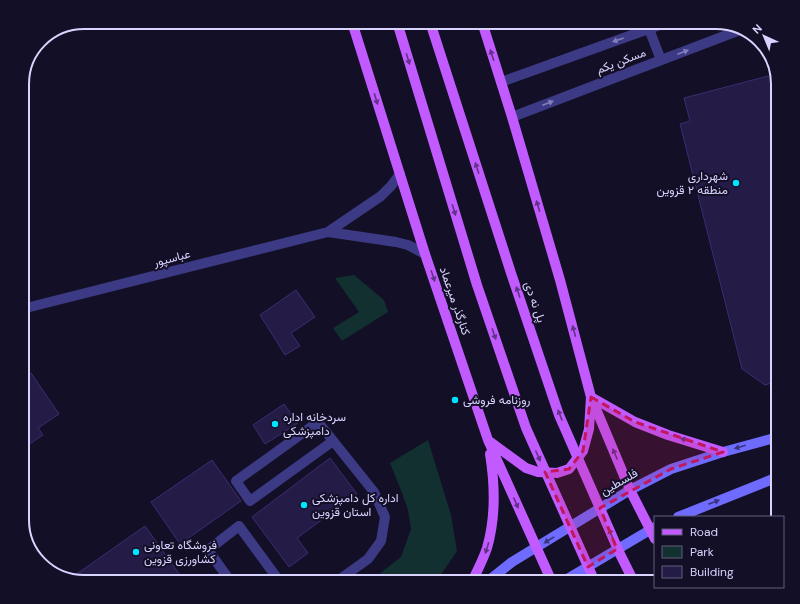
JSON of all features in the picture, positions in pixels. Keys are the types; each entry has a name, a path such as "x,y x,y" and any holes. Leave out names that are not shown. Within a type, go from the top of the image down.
{"main road":[{"name":"کنارگذر میرعماد","path":"354,29 425,254 488,440 549,575"},
{"path":"399,29 477,285 526,428 592,575"},
{"name":"پل نه دی","path":"432,29 511,274 559,415 630,575"},
{"path":"484,29 560,280 591,397 630,490 654,532 575,575"},
{"path":"488,440 526,468 538,472 557,473 569,469 583,451 589,429 591,397"},
{"path":"591,397 635,422 723,452"},
{"name":"فلسطین","path":"496,575 512,562 630,490 671,469 723,452 771,439"},
{"path":"475,575 487,549 494,503 494,482 488,440"},
{"path":"680,516 771,480"}],"street":[{"path":"501,82 649,29 661,60"},
{"name":"مسکن یکم","path":"512,117 734,32"},
{"path":"328,232 381,196 400,174"},
{"path":"328,232 396,242 408,245 425,254"},
{"name":"عباسپور","path":"29,307 328,232"},
{"path":"333,441 250,501 236,481 318,422 374,492 385,517 381,541 368,559 346,575"},
{"path":"226,575 208,550 240,526 275,575"}],"highlighted area":[{"path":"591,397 635,422 723,452 671,469 600,508 617,549 588,567 545,472 569,469 583,451"}],"green space":[{"path":"354,275 384,300 388,312 342,341 333,328 359,312 335,278"},
{"path":"428,440 451,515 457,551 441,575 378,575 401,557 411,529 408,510 390,463"}],"building":[{"name":"شهرداری منطقه ۲ قزوین","path":"771,76 771,383 765,385 742,369 680,124 690,121 684,98"},
{"path":"296,290 315,317 291,333 300,346 285,355 260,315"},
{"path":"31,373 59,414 38,428 43,435 29,444 29,374"},
{"name":"سردخانه اداره دامپزشکی","path":"284,404 298,423 265,444 253,425"},
{"name":"اداره کل دامپزشکی استان قزوین","path":"330,458 357,494 297,538 308,553 289,567 252,517"},
{"path":"212,460 241,501 180,544 151,502"},
{"name":"فروشگاه تعاونی کشاورزی قزوین","path":"145,526 180,575 76,575"}],"place":[{"name":"شهرداری منطقه ۲ قزوین","path":"736,183"},
{"name":"روزنامه فروشی","path":"455,400"},
{"name":"سردخانه اداره دامپزشکی","path":"275,424"},
{"name":"اداره کل دامپزشکی استان قزوین","path":"304,505"},
{"name":"فروشگاه تعاونی کشاورزی قزوین","path":"136,552"}]}
